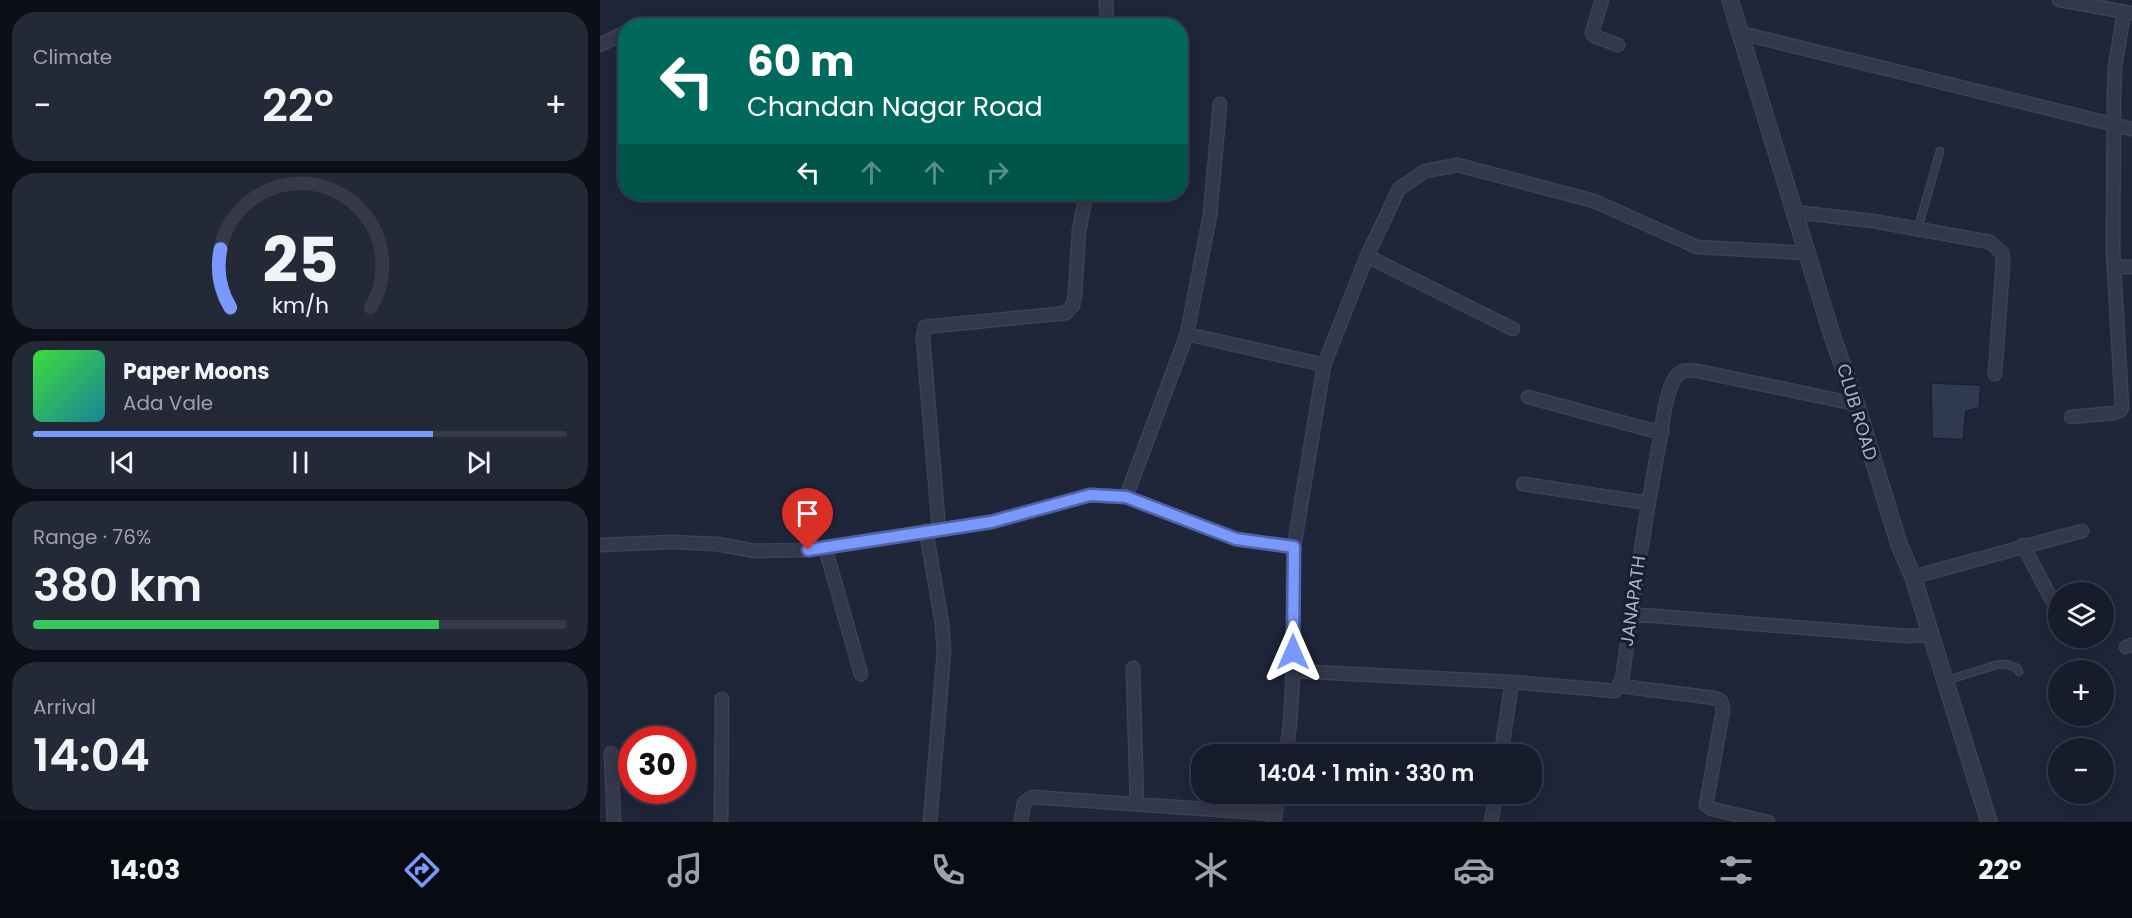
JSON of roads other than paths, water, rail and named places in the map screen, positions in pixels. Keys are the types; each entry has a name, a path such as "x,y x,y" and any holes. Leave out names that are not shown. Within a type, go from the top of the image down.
{"street":[{"path":"1106,0 1107,18"},
{"path":"1602,0 1592,33 1594,36 1618,45"},
{"name":"CLUB ROAD","path":"1730,0 1806,253 1899,544 1913,577 1929,635 1989,822"},
{"path":"2059,0 2128,12 2115,66 2114,125 2114,267 2122,407 2120,411 2114,413 2071,417"},
{"path":"1740,33 2132,129"},
{"path":"600,45 618,37"},
{"path":"1126,497 1186,334 1210,216 1220,104"},
{"path":"1287,744 1293,671 1294,547 1324,365 1366,256 1399,189 1425,171 1458,165 1594,201 1696,247 1806,253"},
{"path":"930,822 944,651 932,530 923,338 925,327 1066,313 1073,305 1085,201"},
{"path":"1794,212 1918,228 1990,242 2002,253 1995,374"},
{"path":"1366,256 1513,329"},
{"path":"2114,267 2132,267"},
{"path":"1186,334 1324,365"},
{"name":"JANAPATH","path":"1620,686 1648,503 1673,381 1679,372 1686,369 1856,404"},
{"path":"1528,397 1662,433"},
{"path":"1523,484 1648,503"},
{"path":"600,545 681,542 770,552 825,547 1008,519 1053,503 1090,495 1126,497 1236,539 1294,547"},
{"path":"1913,577 2023,545 2082,531"},
{"path":"2023,545 2048,593"},
{"path":"825,547 861,674"},
{"path":"1631,614 1906,636 1929,635"},
{"path":"1134,668 1137,804"},
{"path":"1293,671 1512,682 1606,692 1615,691 1620,686 1715,698 1720,701 1723,710 1706,805 1712,809 1768,822"},
{"path":"1503,744 1512,682"},
{"path":"721,822 722,699"},
{"path":"611,753 614,822"},
{"path":"1021,822 1024,803 1032,797 1137,804 1275,818"},
{"path":"1491,822 1494,804"}],"lane":[{"path":"1918,228 1940,152"},
{"path":"1944,681 1996,665 2012,666 2019,672"}]}
